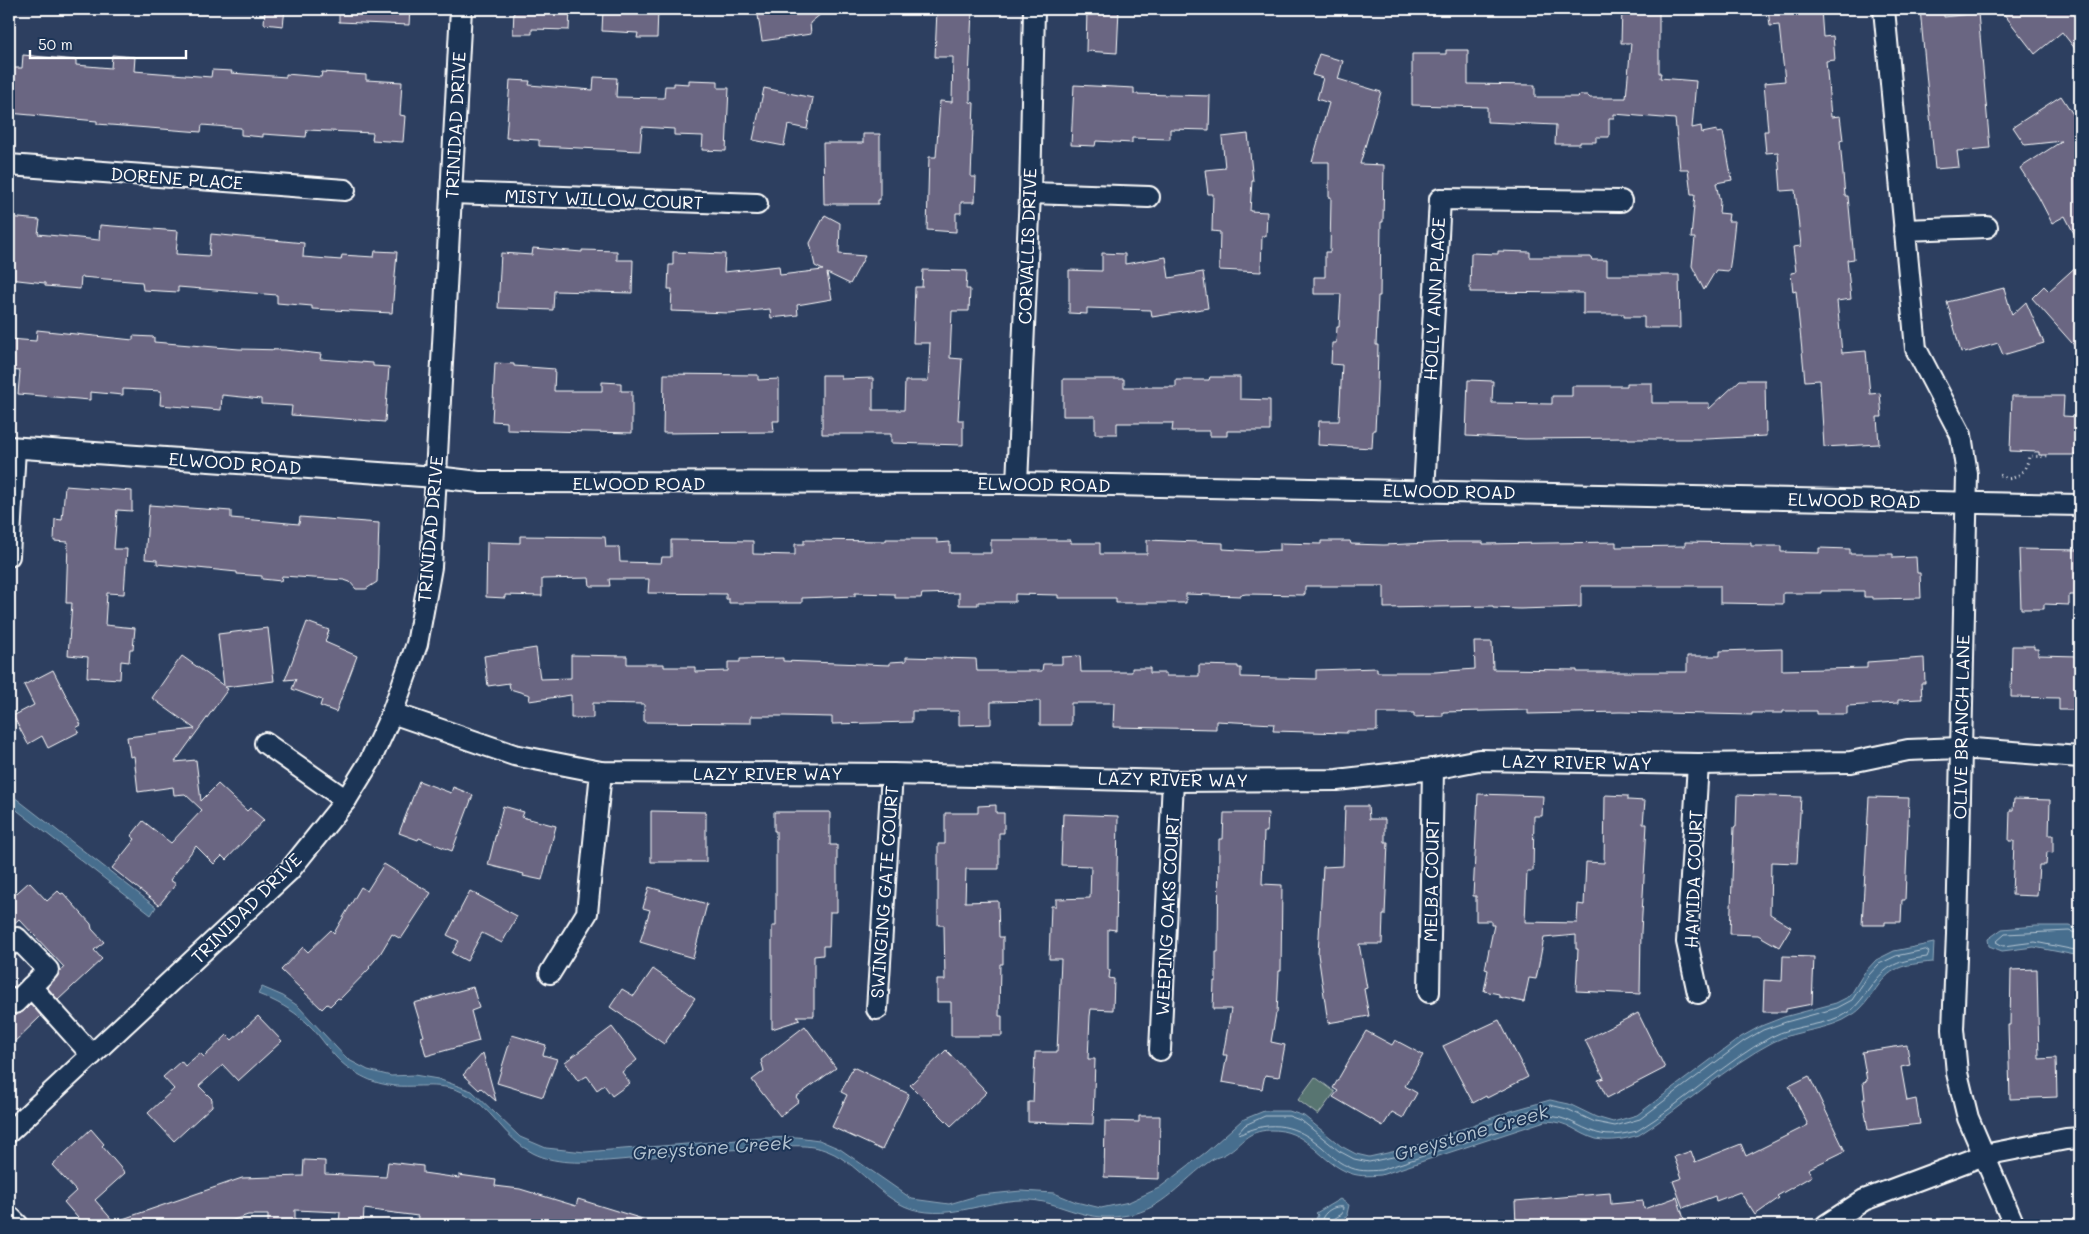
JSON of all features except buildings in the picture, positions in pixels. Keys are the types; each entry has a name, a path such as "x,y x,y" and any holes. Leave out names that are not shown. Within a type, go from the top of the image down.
{"street":[{"name":"TRINIDAD DRIVE","path":"9,1132 289,871 346,800 370,761 392,713 417,644 431,567 461,9"},
{"name":"CORVALLIS DRIVE","path":"1017,483 1030,193 1034,9"},
{"name":"OLIVE BRANCH LANE","path":"1884,9 1916,349 1960,435 1967,474 1957,934 1953,1030 1959,1082 1968,1118 2014,1225"},
{"name":"DORENE PLACE","path":"9,166 346,190"},
{"path":"1030,193 1149,197"},
{"name":"MISTY WILLOW COURT","path":"451,194 757,204"},
{"name":"HOLLY ANN PLACE","path":"1424,491 1440,199 1621,201"},
{"path":"1904,230 1987,228"},
{"path":"9,556 12,448"},
{"name":"ELWOOD ROAD","path":"12,448 436,477 479,482 1017,483 2080,505"},
{"name":"LAZY RIVER WAY","path":"392,713 514,755 601,772 892,774 1173,781 1337,780 1433,769 1478,760 1698,764 1851,762 1908,750 1960,748 2080,757"},
{"path":"265,743 346,800"},
{"name":"HAMIDA COURT","path":"1698,764 1687,942 1698,993"},
{"name":"MELBA COURT","path":"1429,992 1433,769"},
{"path":"550,973 587,913 601,772"},
{"name":"SWINGING GATE COURT","path":"877,1009 892,774"},
{"name":"WEEPING OAKS COURT","path":"1160,1050 1173,781"},
{"path":"9,946 17,938 48,970 15,1003 9,997"},
{"path":"31,988 92,1055"},
{"path":"1826,1225 1864,1200 1984,1155 2080,1138"},
{"path":"9,1216 18,1225"}],"path":[{"path":"2000,475 2007,479 2017,477 2027,466 2029,456 2051,457"}],"green space":[{"path":"1315,1077 1335,1092 1318,1115 1298,1100"}],"water":[{"path":"9,793 156,907 151,915 9,804"},
{"path":"2070,926 2080,930 2080,956 2034,947 2002,951 1989,946 1988,939 2002,929"},
{"name":"Greystone Creek","path":"1934,943 1933,962 1913,964 1891,972 1855,1013 1833,1024 1783,1038 1755,1052 1639,1135 1618,1140 1602,1140 1589,1137 1560,1123 1545,1121 1381,1175 1367,1176 1345,1171 1293,1134 1282,1131 1262,1131 1250,1135 1227,1153 1212,1160 1162,1201 1140,1212 1111,1217 1090,1215 1030,1200 1000,1202 956,1211 927,1212 912,1209 886,1195 840,1158 827,1151 806,1146 740,1149 587,1162 553,1160 533,1153 523,1147 481,1105 462,1092 435,1086 388,1085 374,1082 357,1074 338,1060 312,1028 300,1017 258,994 262,987 283,996 298,1006 347,1059 368,1070 391,1076 414,1075 438,1079 472,1091 520,1137 546,1148 585,1152 797,1137 819,1140 840,1149 912,1199 949,1204 980,1195 1021,1191 1054,1193 1076,1202 1101,1208 1129,1202 1159,1188 1206,1152 1242,1120 1264,1111 1289,1111 1304,1116 1341,1146 1356,1154 1369,1157 1410,1148 1511,1111 1550,1100 1569,1104 1596,1117 1613,1122 1637,1115 1741,1037 1761,1026 1784,1017 1836,1003 1850,996 1864,973 1876,960 1894,951"},
{"path":"1340,1199 1349,1205 1348,1216 1332,1225 1317,1225 1315,1221 1318,1215 1316,1213"}]}
